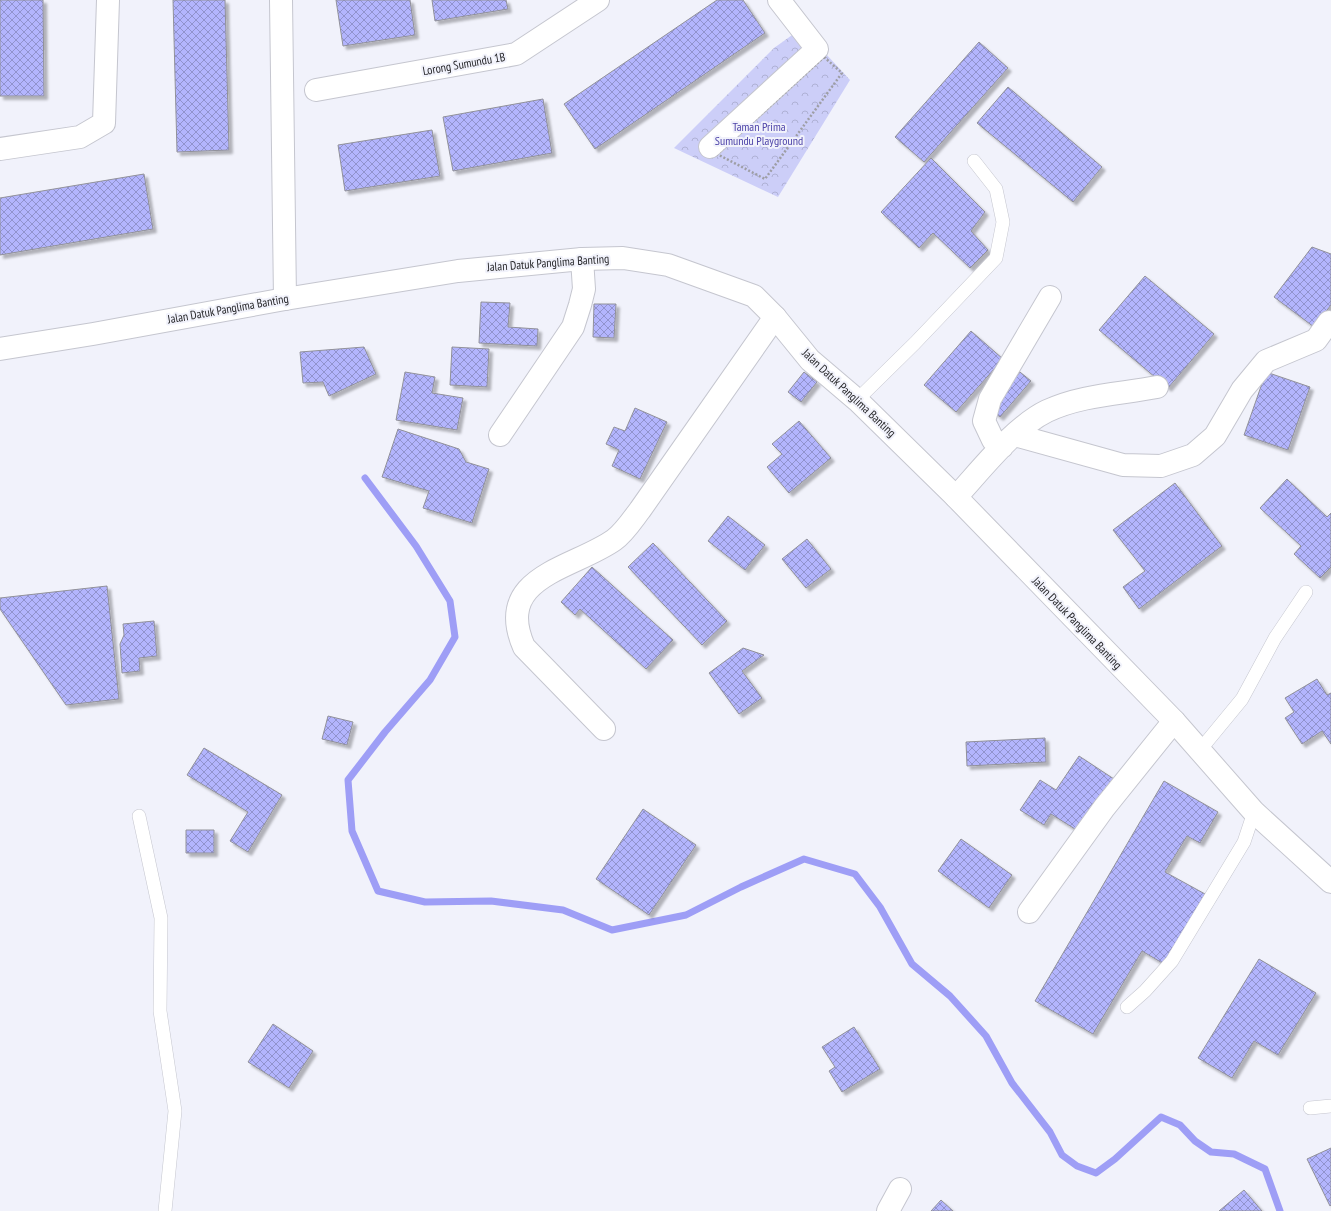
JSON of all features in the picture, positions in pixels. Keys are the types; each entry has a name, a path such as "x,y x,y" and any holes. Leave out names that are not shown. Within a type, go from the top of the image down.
{"street":[{"path":"0,149 80,136 104,122 108,0"},
{"path":"282,0 285,299"},
{"name":"Lorong Sumundu 1B","path":"316,90 516,54 598,0"},
{"path":"714,150 817,49 778,0"},
{"name":"Jalan Datuk Panglima Banting","path":"0,349 93,334 285,299 458,271 582,259 623,258 668,265 754,296 775,317 810,360 857,400 956,497 1174,722 1254,812 1331,882"},
{"path":"500,436 573,327 584,289 582,259"},
{"path":"1050,297 990,399 984,420 993,440 1008,441 1123,464 1161,466 1193,455 1215,436 1242,390 1266,361 1316,340 1328,322"},
{"path":"604,729 524,647 518,634 517,617 520,601 532,584 615,539 640,510 775,317"},
{"path":"956,497 1008,441 1047,411 1088,398 1157,387"},
{"path":"1029,912 1104,808 1174,722"},
{"path":"888,1211 900,1189"}],"lane":[{"path":"857,400 915,343 996,258 1003,222 996,189 974,161"},
{"path":"1200,750 1242,699 1275,638 1306,592"},
{"path":"1127,1007 1145,991 1172,961 1244,842 1254,812"},
{"path":"139,816 161,918 160,1011 175,1111 165,1211"},
{"path":"1310,1108 1331,1106"}],"path":[{"path":"824,57 842,73 764,179 714,150 824,57"}],"green space":[{"name":"Taman Prima Sumundu Playground","path":"802,28 850,80 778,197 674,148 774,48"}],"building":[{"path":"0,0 43,0 44,96 0,96"},
{"path":"173,0 225,0 229,150 177,152"},
{"path":"336,0 410,0 415,35 343,46"},
{"path":"432,0 506,0 508,9 435,21"},
{"path":"717,0 743,0 765,33 595,149 564,104"},
{"path":"979,42 1008,68 924,162 895,137"},
{"path":"1008,87 1102,167 1073,202 977,123"},
{"path":"543,99 552,153 453,171 443,117"},
{"path":"432,130 440,176 345,191 338,145"},
{"path":"931,158 985,212 971,231 988,250 970,268 933,233 919,248 881,212"},
{"path":"144,174 153,229 0,255 0,198"},
{"path":"1312,247 1331,254 1331,305 1314,327 1274,297"},
{"path":"1145,276 1214,334 1168,388 1099,330"},
{"path":"481,302 510,303 508,327 538,329 537,346 479,343"},
{"path":"594,304 616,304 614,338 593,337"},
{"path":"971,331 1003,359 956,412 924,385"},
{"path":"364,347 376,374 329,396 323,382 303,383 300,352"},
{"path":"452,347 489,349 487,387 450,385"},
{"path":"405,372 435,377 432,393 463,398 457,430 396,420"},
{"path":"804,372 817,382 801,402 788,392"},
{"path":"1020,372 1031,381 1000,417 990,409"},
{"path":"1266,372 1310,387 1288,450 1244,435"},
{"path":"635,408 667,422 640,479 612,466 619,450 606,444 614,427 625,431"},
{"path":"799,421 831,458 789,493 767,467 782,454 772,444"},
{"path":"398,429 459,449 466,462 489,469 472,523 423,508 429,491 382,477"},
{"path":"1287,479 1327,517 1331,513 1331,567 1320,578 1294,554 1301,546 1260,508"},
{"path":"1175,483 1222,546 1139,609 1123,587 1145,571 1113,530"},
{"path":"728,516 765,545 745,570 708,541"},
{"path":"807,539 831,569 806,588 782,559"},
{"path":"653,543 727,621 702,645 628,567"},
{"path":"592,567 673,640 646,669 580,609 575,615 561,602"},
{"path":"107,586 119,699 66,705 0,609 0,598"},
{"path":"154,621 157,656 139,658 140,671 122,673 120,644 124,635 123,624"},
{"path":"743,648 764,655 742,671 762,698 739,714 709,673"},
{"path":"1317,679 1327,695 1331,693 1331,744 1322,731 1302,744 1285,718 1294,712 1285,698"},
{"path":"328,716 353,722 347,745 322,739"},
{"path":"1045,738 1046,762 967,766 966,742"},
{"path":"204,748 282,795 248,852 230,841 248,812 187,775"},
{"path":"1079,756 1117,781 1083,834 1051,814 1044,825 1020,810 1040,780 1056,790"},
{"path":"1164,781 1218,812 1200,843 1187,836 1165,872 1205,894 1164,964 1142,951 1093,1034 1035,1001"},
{"path":"643,809 696,845 649,915 596,879"},
{"path":"186,830 214,830 214,853 186,853"},
{"path":"961,839 1012,875 989,908 938,871"},
{"path":"1259,959 1316,993 1278,1055 1254,1041 1232,1078 1198,1058"},
{"path":"273,1024 313,1051 289,1088 248,1062"},
{"path":"854,1027 880,1069 842,1092 829,1071 835,1067 822,1047"},
{"path":"1331,1148 1331,1205 1330,1206 1307,1159"},
{"path":"1244,1190 1262,1211 1219,1211"},
{"path":"941,1200 953,1211 931,1211"}],"waterway":[{"path":"365,478 416,546 450,601 455,637 430,680 385,732 348,780 352,831 378,891 425,902 491,901 563,910 612,930 686,915 741,887 804,859 855,874 880,907 912,964 950,996 986,1036 1012,1083 1050,1132 1062,1155 1077,1166 1096,1173 1115,1159 1161,1117 1180,1125 1195,1141 1211,1152 1234,1154 1265,1169 1280,1211"}]}
